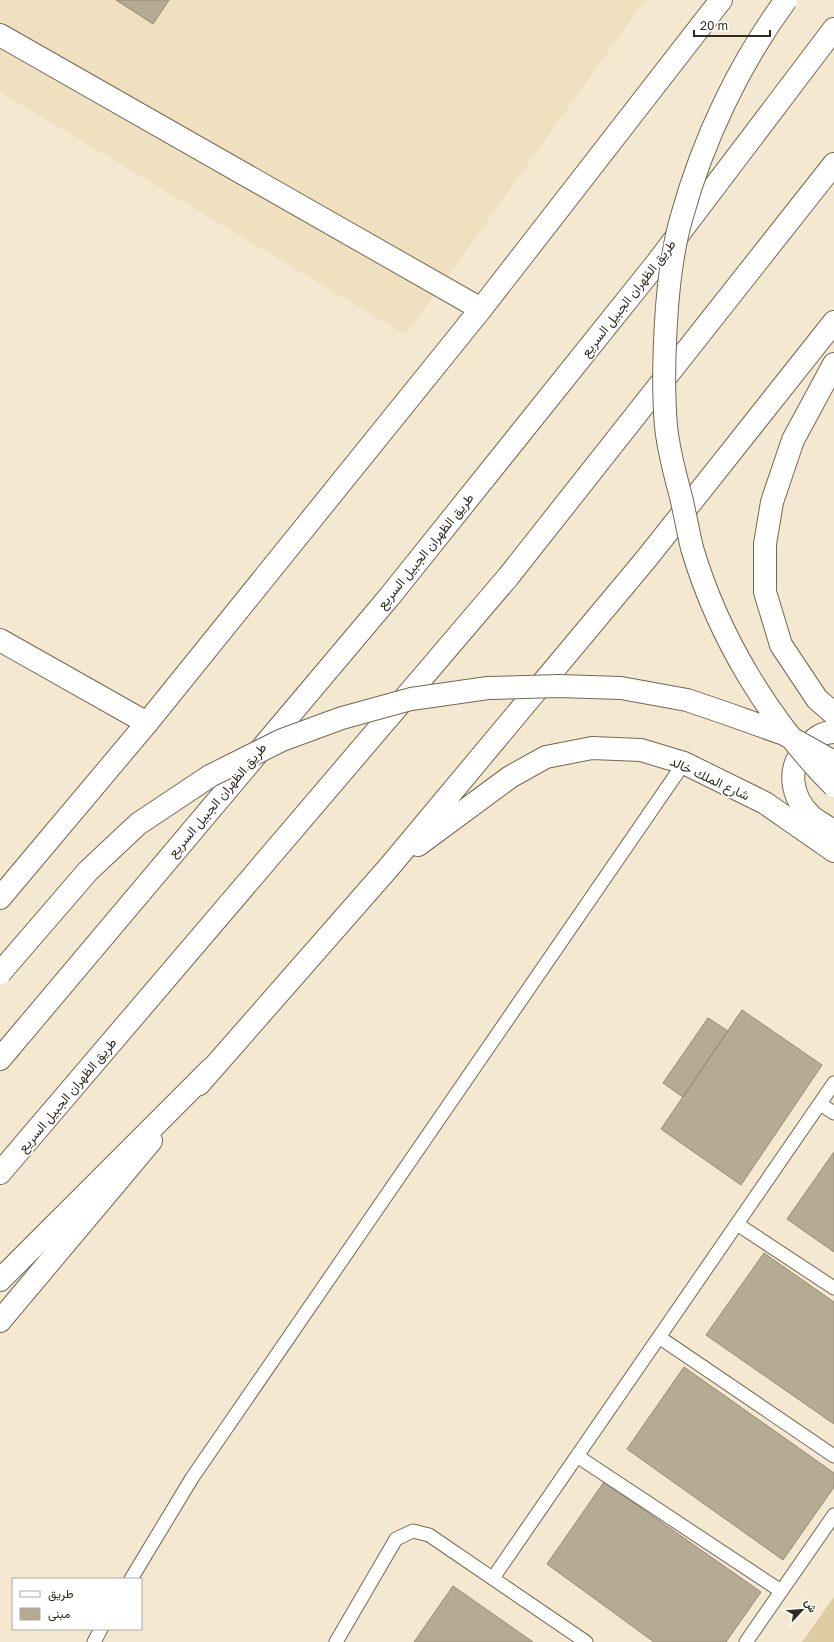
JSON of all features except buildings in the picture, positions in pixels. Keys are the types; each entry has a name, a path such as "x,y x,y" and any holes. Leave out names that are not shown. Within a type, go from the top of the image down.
{"main road":[{"path":"0,898 147,723 481,309 721,0"},
{"path":"786,0 773,18 741,71 714,126 698,163 681,218 668,290 665,346 666,426 693,548 716,612 746,671 771,709 811,763 834,786"},
{"name":"طريق الظهران الجبيل السريع","path":"0,1059 390,596 656,264 834,29"},
{"path":"0,35 481,309"},
{"name":"طريق الظهران الجبيل السريع","path":"0,1173 508,578 834,164"},
{"path":"0,1321 211,1069 390,866 648,558 834,322"},
{"path":"834,364 793,440 772,502 765,544 765,592 781,645 816,699 834,714"},
{"path":"0,640 147,723"},
{"path":"0,972 88,871 144,819 210,776 282,740 342,718 411,699 488,688 559,686 621,688 687,700 728,714 784,734 834,762"},
{"path":"834,732 817,736 801,753 793,767 793,782 797,798 811,815 834,832"},
{"name":"شارع الملك خالد","path":"390,866 510,777 546,757 592,748 641,750 684,763 765,804 834,851"},
{"path":"0,1280 211,1069"}],"lane":[{"path":"132,1578 192,1478 684,763"},
{"path":"493,1578 834,1083"},
{"path":"820,1104 834,1113"},
{"path":"737,1224 834,1288"},
{"path":"659,1337 834,1456"},
{"path":"577,1456 781,1591"},
{"path":"746,1642 834,1515"},
{"path":"336,1642 396,1539 413,1531 429,1535 586,1642"},
{"path":"94,1642 100,1630"}],"shaded area":[{"path":"0,0 645,0 406,335 0,92"},
{"path":"834,1597 834,1642 802,1642"}]}
